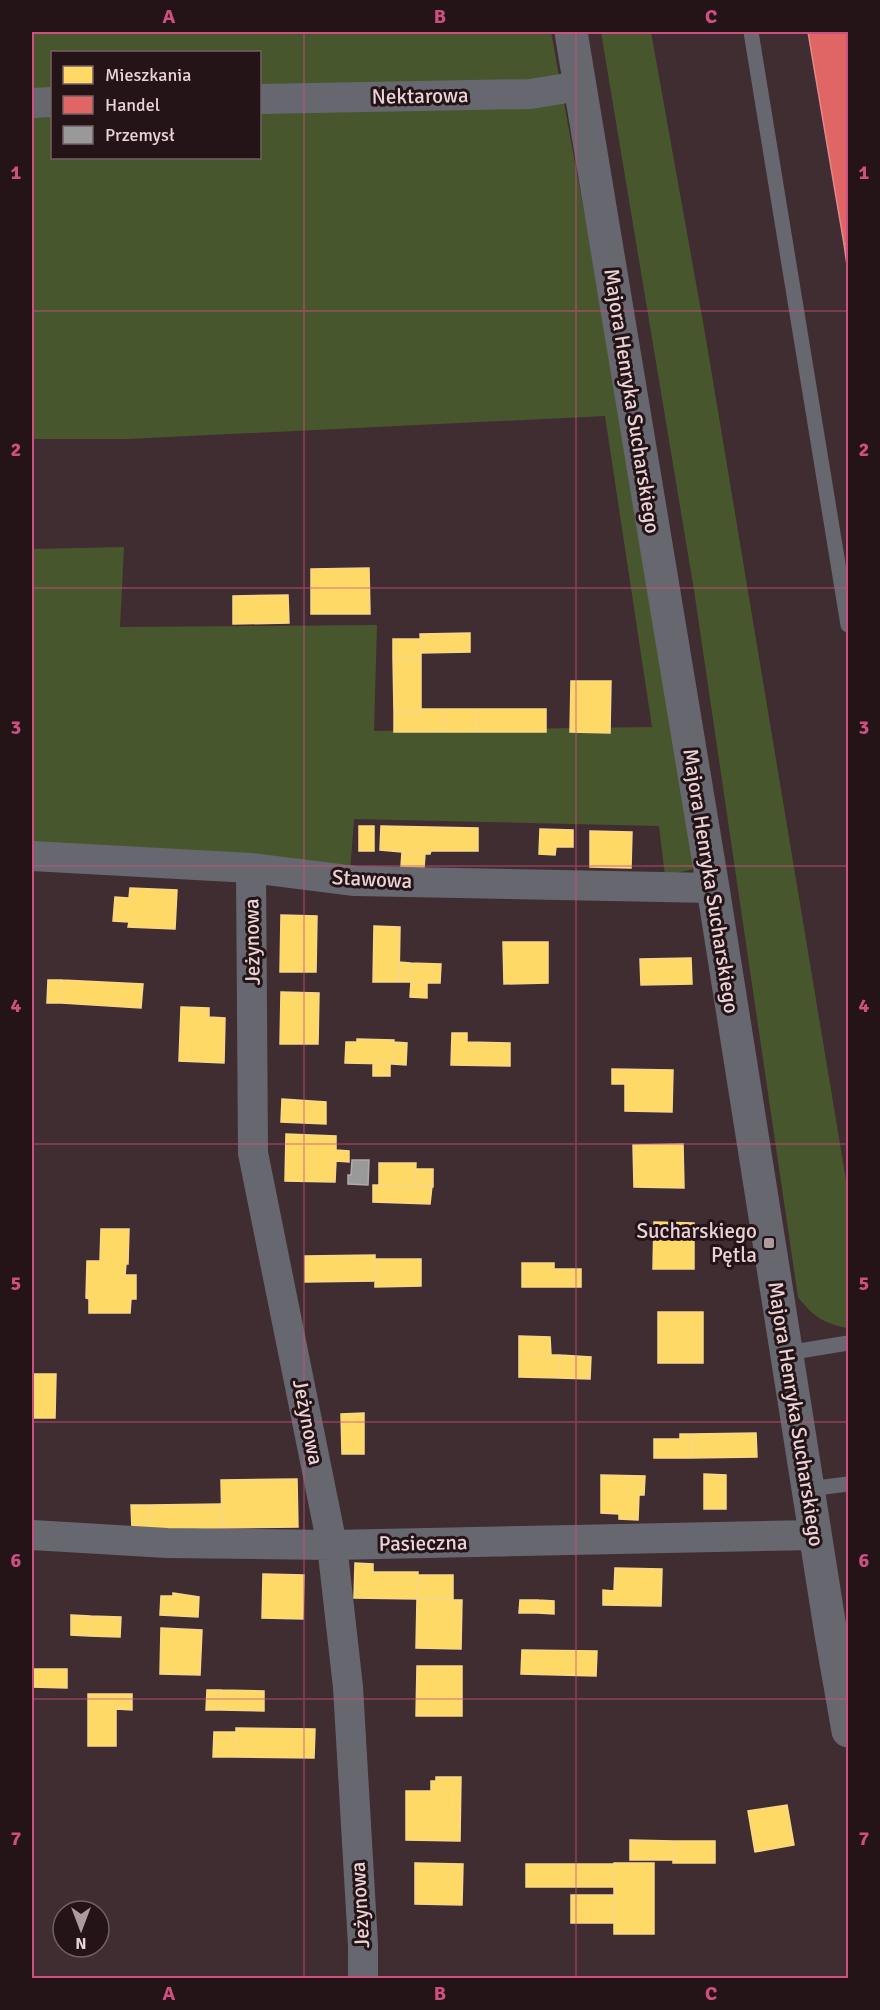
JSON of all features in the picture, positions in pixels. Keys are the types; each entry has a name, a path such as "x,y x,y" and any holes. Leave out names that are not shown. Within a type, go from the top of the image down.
{"street":[{"name":"Majora Henryka Sucharskiego","path":"571,32 713,888 815,1535 849,1731"},
{"name":"Nektarowa","path":"261,99 530,94 580,86"},
{"path":"32,103 51,102"},
{"name":"Stawowa","path":"32,856 251,868 355,880 713,888"},
{"name":"Jeżynowa","path":"251,868 253,1153 332,1545 348,1687 363,1933 363,1978"},
{"name":"Pasieczna","path":"32,1535 166,1543 332,1545 815,1535"}],"lane":[{"path":"751,32 849,625"},
{"path":"787,1353 849,1343"},
{"path":"808,1489 849,1484"}],"green space":[{"path":"32,32 551,32 670,680 693,869 665,876 659,826 354,819 350,872 32,848 32,549 124,547 120,627 377,625 374,731 652,727 605,416 127,439 32,439"},
{"path":"601,32 651,32 706,339 848,1192 848,1328 820,1318 798,1297 694,590"}],"building: Mieszkania":[{"path":"369,568 370,614 311,614 311,569"},
{"path":"288,595 289,623 233,624 233,596"},
{"path":"470,633 470,652 421,653 420,634"},
{"path":"393,639 421,639 421,658 393,658"},
{"path":"393,658 421,658 421,712 394,712"},
{"path":"571,681 611,681 610,733 570,732"},
{"path":"421,709 445,709 445,732 394,732 394,712 421,712"},
{"path":"445,709 476,709 476,732 445,732"},
{"path":"476,709 546,709 546,732 476,732"},
{"path":"359,826 374,826 374,851 359,851"},
{"path":"381,826 478,828 478,851 431,851 430,854 425,854 380,850"},
{"path":"540,829 573,830 573,847 556,847 555,855 539,854"},
{"path":"590,831 632,832 631,868 590,867"},
{"path":"402,852 425,854 424,868 401,867"},
{"path":"130,888 177,890 175,929 128,927 129,922 113,921 115,897 129,898"},
{"path":"281,915 317,916 316,972 280,972"},
{"path":"374,926 400,927 399,982 373,982"},
{"path":"503,942 548,942 548,983 504,984"},
{"path":"691,958 692,984 641,985 640,959"},
{"path":"399,962 410,963 411,982 399,982"},
{"path":"410,963 441,964 440,983 411,982"},
{"path":"48,980 62,980 62,1003 47,1003"},
{"path":"62,980 143,984 141,1008 62,1003"},
{"path":"411,982 427,983 427,998 410,997"},
{"path":"281,992 319,993 318,1044 280,1044"},
{"path":"181,1007 209,1008 209,1017 225,1018 224,1063 179,1061"},
{"path":"452,1033 467,1033 467,1042 510,1043 510,1066 451,1065"},
{"path":"357,1039 394,1040 393,1064 345,1063 346,1042 357,1042"},
{"path":"394,1042 407,1043 406,1065 393,1064"},
{"path":"373,1064 390,1064 390,1076 373,1076"},
{"path":"612,1069 673,1070 672,1112 625,1111 625,1084 612,1084"},
{"path":"282,1099 326,1102 326,1124 281,1122"},
{"path":"286,1134 336,1136 336,1150 349,1151 349,1162 336,1161 335,1182 285,1181"},
{"path":"683,1144 684,1188 634,1187 633,1145"},
{"path":"379,1163 416,1163 415,1186 379,1185"},
{"path":"416,1169 433,1169 433,1187 415,1186"},
{"path":"373,1185 432,1186 430,1204 373,1202"},
{"path":"654,1222 694,1223 694,1269 653,1269"},
{"path":"101,1229 129,1229 128,1264 126,1264 125,1275 136,1275 136,1299 131,1299 130,1313 89,1313 89,1299 86,1298 87,1261 100,1261"},
{"path":"375,1255 375,1281 305,1282 305,1256"},
{"path":"375,1259 421,1259 421,1286 375,1287"},
{"path":"522,1263 554,1263 554,1269 581,1269 581,1287 522,1287"},
{"path":"658,1312 703,1312 703,1363 658,1363"},
{"path":"519,1336 550,1337 551,1355 519,1354"},
{"path":"519,1354 560,1355 559,1378 519,1377"},
{"path":"560,1355 591,1357 590,1379 559,1378"},
{"path":"32,1374 56,1374 55,1418 32,1418"},
{"path":"364,1413 364,1454 342,1454 341,1414"},
{"path":"756,1433 757,1457 692,1458 692,1434"},
{"path":"680,1434 692,1434 692,1458 654,1458 654,1439 680,1439"},
{"path":"704,1474 726,1475 726,1509 704,1509"},
{"path":"601,1475 645,1476 644,1495 639,1495 638,1520 619,1519 619,1514 601,1513"},
{"path":"297,1479 298,1527 222,1528 221,1480"},
{"path":"222,1504 222,1528 149,1529 149,1505"},
{"path":"131,1505 149,1505 149,1529 132,1529"},
{"path":"355,1563 373,1564 373,1572 418,1572 417,1599 354,1598"},
{"path":"615,1568 662,1569 661,1606 603,1605 603,1590 614,1591"},
{"path":"263,1574 304,1575 303,1619 262,1618"},
{"path":"418,1575 453,1575 453,1599 417,1599"},
{"path":"173,1593 199,1597 198,1617 160,1615 161,1596 173,1596"},
{"path":"417,1599 462,1600 461,1649 416,1648"},
{"path":"520,1600 538,1600 538,1613 519,1613"},
{"path":"538,1600 554,1601 554,1614 538,1613"},
{"path":"71,1615 90,1616 89,1636 71,1635"},
{"path":"90,1616 121,1617 120,1637 89,1636"},
{"path":"161,1628 202,1630 200,1675 160,1674"},
{"path":"522,1650 597,1651 596,1676 521,1674"},
{"path":"417,1666 462,1666 462,1716 416,1716"},
{"path":"32,1669 67,1669 67,1688 32,1687"},
{"path":"207,1690 221,1690 221,1710 206,1710"},
{"path":"221,1690 264,1691 264,1711 221,1710"},
{"path":"88,1694 132,1694 132,1710 116,1709 116,1746 88,1746"},
{"path":"236,1728 315,1729 314,1758 236,1757"},
{"path":"214,1732 236,1732 236,1757 213,1757"},
{"path":"436,1777 461,1777 460,1841 406,1840 406,1791 431,1791 431,1781 436,1781"},
{"path":"787,1805 794,1845 755,1852 748,1811"},
{"path":"630,1840 673,1841 673,1860 630,1860"},
{"path":"673,1841 715,1841 715,1863 673,1863"},
{"path":"415,1863 463,1864 462,1905 415,1904"},
{"path":"614,1863 654,1863 654,1934 614,1934"},
{"path":"526,1864 614,1864 614,1887 526,1887"},
{"path":"571,1895 614,1895 614,1923 571,1923"}],"building: Handel":[{"path":"808,32 848,32 848,244 844,244"},
{"path":"844,244 848,244 848,272"}],"building: Przemysł":[{"path":"352,1160 369,1160 368,1185 348,1184"}],"place":[{"name":"Sucharskiego Pętla","path":"769,1243"}]}
